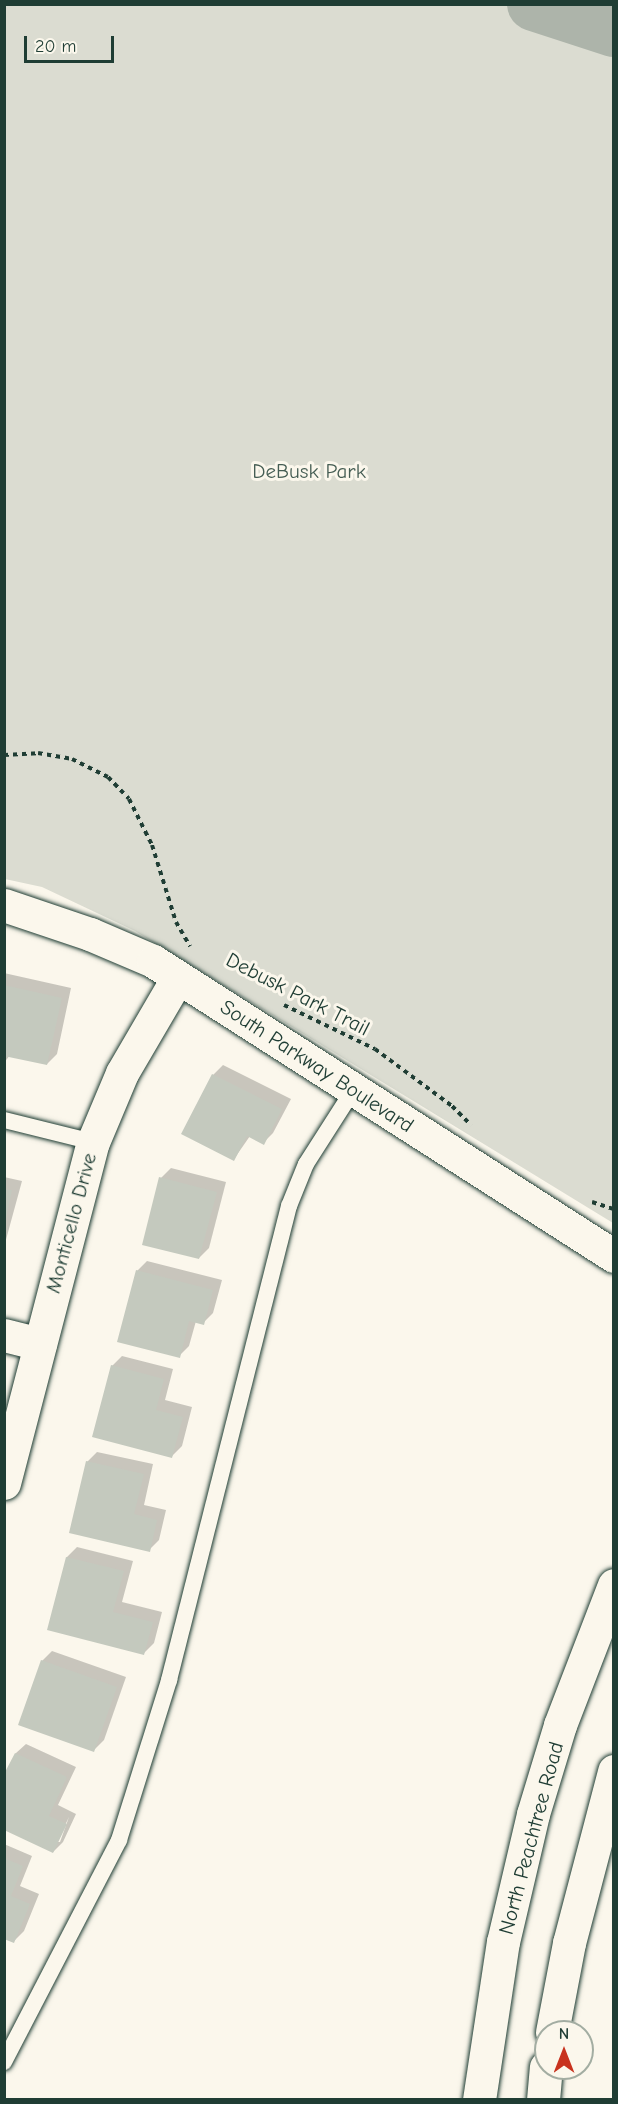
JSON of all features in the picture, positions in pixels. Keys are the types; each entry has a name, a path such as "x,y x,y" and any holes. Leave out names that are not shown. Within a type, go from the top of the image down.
{"street":[{"name":"South Parkway Boulevard","path":"4,905 187,965 354,1089 614,1256"},
{"name":"Monticello Drive","path":"4,1483 93,1142 122,1073 187,965"},
{"path":"4,1335 40,1344"},
{"name":"North Peachtree Road","path":"479,2100 503,1942 533,1814 560,1725 614,1585"},
{"path":"554,2020 569,1943 614,1770"},
{"path":"543,2100 545,2080"}],"lane":[{"path":"4,2062 118,1840 169,1680 289,1206 306,1164 354,1089"},
{"path":"4,1120 93,1142"}],"path":[{"path":"4,755 38,753 72,759 108,777 129,799 152,845 187,965"},
{"name":"Debusk Park Trail","path":"275,1000 375,1049 452,1106 475,1129"},
{"path":"585,1200 614,1209"}],"green space":[{"name":"DeBusk Park","path":"4,5 613,5 613,1223 135,931 42,887 5,879"}],"building":[{"path":"4,985 62,998 47,1065 4,1056"},
{"path":"212,1074 282,1109 264,1145 247,1136 234,1161 181,1134"},
{"path":"159,1177 217,1192 199,1259 142,1245"},
{"path":"4,1189 12,1190 5,1223 4,1223"},
{"path":"136,1270 213,1290 204,1325 189,1321 180,1358 117,1342"},
{"path":"111,1365 164,1379 156,1410 183,1417 172,1458 92,1437"},
{"path":"86,1461 144,1474 134,1514 157,1520 150,1552 69,1533"},
{"path":"66,1557 124,1571 113,1612 153,1622 144,1655 47,1630"},
{"path":"41,1660 117,1687 94,1752 18,1725"},
{"path":"15,1753 67,1777 49,1816 67,1824 53,1853 4,1830 4,1774"},
{"path":"4,1858 23,1866 11,1896 30,1904 14,1943 4,1939"}],"waterway":[{"path":"534,4 614,30"}]}
